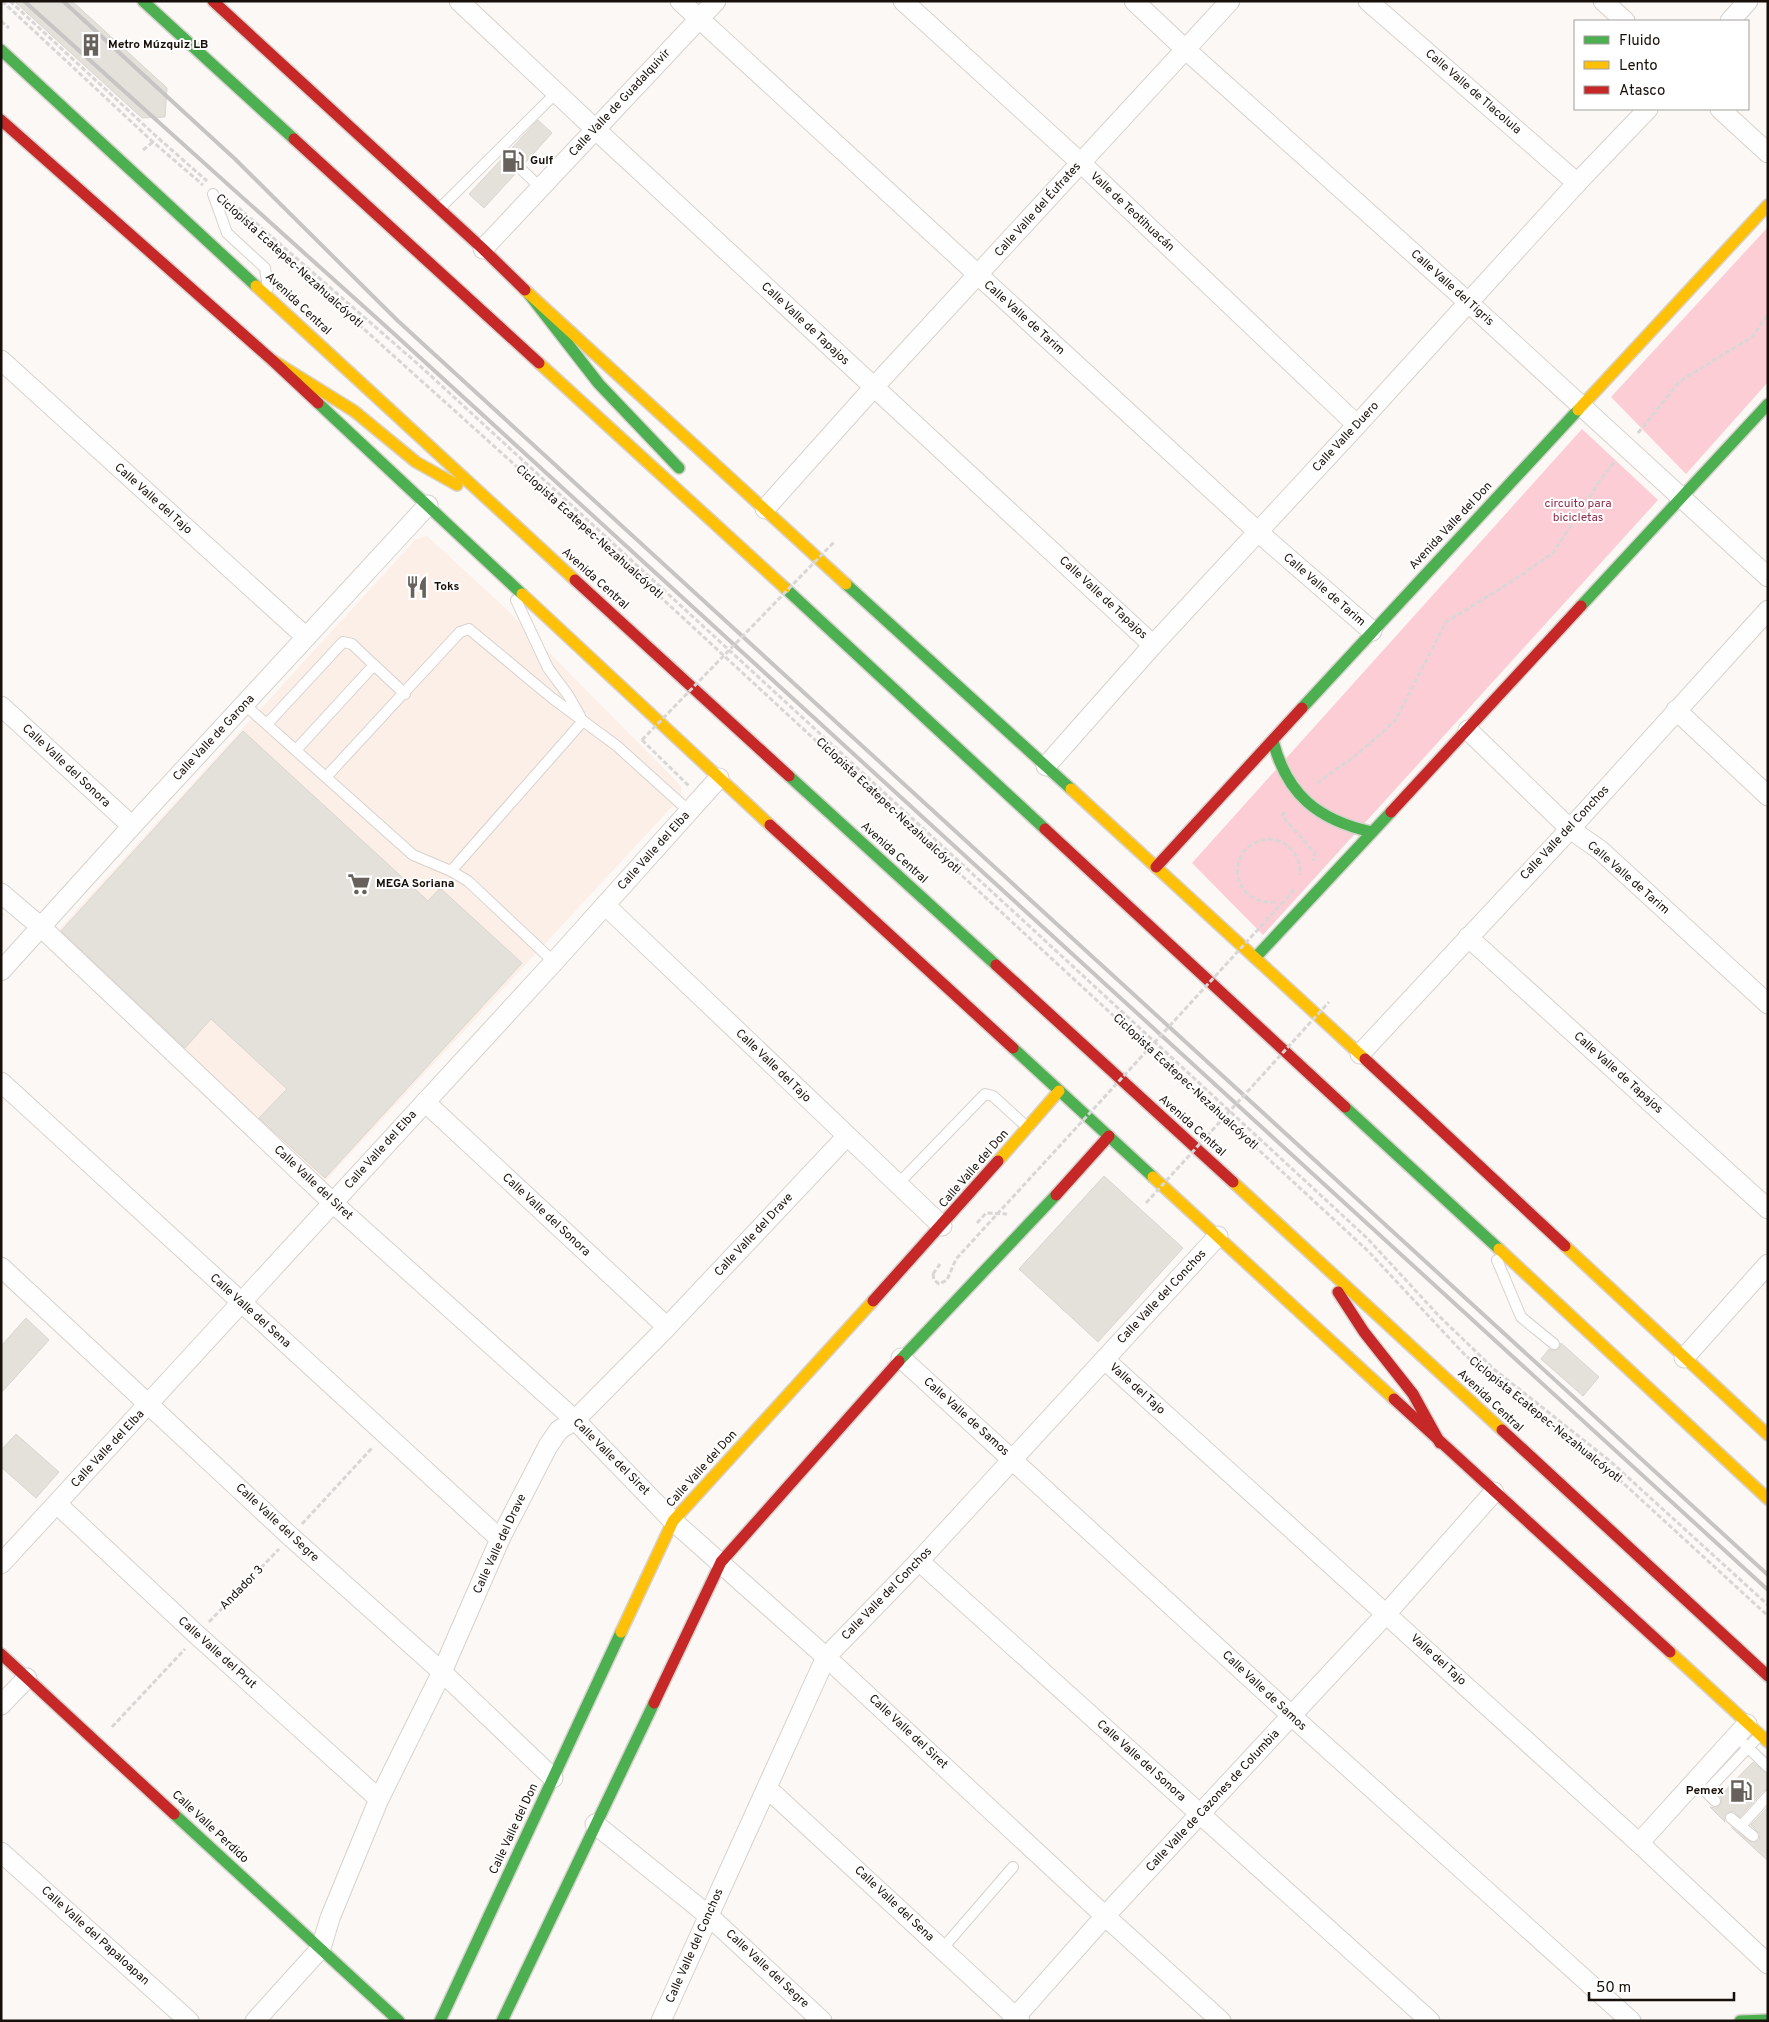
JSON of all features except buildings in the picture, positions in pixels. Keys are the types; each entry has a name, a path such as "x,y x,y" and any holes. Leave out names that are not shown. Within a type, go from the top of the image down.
{"main road":[{"path":"143,1 755,560 1490,1244 1768,1499"},
{"path":"213,1 439,208 529,294 1360,1054 1768,1435"},
{"name":"Avenida Central","path":"1,50 492,504 1315,1257 1768,1676"},
{"path":"1,120 272,360 719,778 1494,1492 1752,1737"},
{"name":"Avenida Valle del Don","path":"1156,867 1768,204"},
{"path":"529,294 599,384 686,475"},
{"path":"272,360 354,411 416,462 492,504"},
{"path":"1255,958 1768,404"},
{"path":"711,505 755,560"},
{"path":"1273,741 1276,759 1288,780 1305,802 1330,820 1353,829 1372,832"},
{"name":"Calle Valle del Don","path":"440,2021 673,1521 942,1226 1059,1091"},
{"path":"502,2021 721,1562 901,1358 1109,1136"},
{"path":"1315,1257 1364,1332 1413,1394 1440,1443"},
{"name":"Calle Valle Perdido","path":"1,1654 399,2021"},
{"path":"1740,2021 1768,2020"}],"street":[{"name":"Calle Valle de Tapajos","path":"459,1 1153,645"},
{"name":"Calle Valle de Tarim","path":"680,1 1257,531 1372,631"},
{"name":"Calle Valle de Guadalquivir","path":"483,249 716,1"},
{"name":"Valle de Teotihuacán","path":"903,1 1080,163 1358,425"},
{"name":"Calle Valle del Tigris","path":"1134,1 1185,49 1469,302 1768,577"},
{"name":"Calle Valle del Éufrates","path":"765,509 874,387 1230,1"},
{"name":"Calle Valle de Tlacolula","path":"1368,1 1577,183"},
{"path":"1603,1 1624,20"},
{"path":"1731,20 1748,1"},
{"name":"Calle Valle Duero","path":"1046,766 1257,531 1358,425 1577,183 1647,110"},
{"path":"1721,110 1768,153"},
{"name":"Calle Valle del Tajo","path":"1,360 306,638"},
{"name":"Calle Valle de Garona","path":"1,972 132,826 428,506"},
{"name":"Calle Valle del Conchos","path":"1360,1054 1570,829 1768,610"},
{"name":"Calle Valle del Sonora","path":"1,706 132,826"},
{"path":"1676,710 1768,796"},
{"name":"Calle Valle de Tarim","path":"1468,730 1570,829 1600,850 1768,1004"},
{"name":"Calle Valle del Elba","path":"1,1564 554,962 719,778"},
{"name":"Calle Valle del Siret","path":"1,893 42,928 333,1203 575,1420 673,1521 826,1657 1221,2021"},
{"name":"Calle Valle del Tajo","path":"605,905 942,1226"},
{"name":"Calle Valle de Tapajos","path":"1468,937 1768,1209"},
{"name":"Calle Valle del Sena","path":"1,1082 241,1304 386,1433 500,1539"},
{"name":"Calle Valle del Sonora","path":"425,1102 667,1327"},
{"name":"Calle Valle del Drave","path":"255,2021 321,1948 330,1918 379,1799 442,1672 500,1539 548,1446 559,1430 575,1420 667,1327 846,1136"},
{"name":"Calle Valle del Conchos","path":"661,2021 826,1657 919,1561 1218,1236"},
{"path":"1684,1358 1768,1264"},
{"name":"Calle Valle del Segre","path":"1,1267 291,1537 442,1672 554,1778"},
{"name":"Calle Valle de Samos","path":"901,1358 1291,1716 1631,2021"},
{"name":"Valle del Tajo","path":"1105,1360 1639,1843 1768,1964"},
{"name":"Calle Valle de Cazones de Columbia","path":"1016,2019 1105,1916 1386,1614 1494,1492"},
{"name":"Calle Valle del Prut","path":"57,1504 197,1635 379,1799"},
{"name":"Calle Valle del Sonora","path":"919,1561 1430,2021"},
{"path":"1,1705 27,1678"},
{"path":"1639,1843 1701,1787 1752,1737"},
{"name":"Calle Valle del Sena","path":"767,1788 942,1948 1016,2019"},
{"name":"Calle Valle del Segre","path":"595,1824 709,1916 822,2021"},
{"name":"Calle Valle del Papaloapan","path":"1,1852 189,2021"}],"lane":[{"path":"439,208 502,151 556,93"},
{"path":"520,168 540,187"},
{"path":"213,194 227,233 265,268 269,296"},
{"path":"507,580 548,668 568,695 583,721"},
{"path":"326,777 405,694 460,632 469,629 529,680 617,746 690,812"},
{"path":"267,724 343,642 352,644 405,694"},
{"path":"296,750 374,665"},
{"path":"245,705 413,855 468,880 554,962"},
{"path":"451,871 583,721"},
{"path":"898,1184 985,1094 993,1096 1028,1128"},
{"path":"1490,1244 1521,1317 1554,1344"},
{"path":"1752,1737 1768,1768"},
{"path":"1701,1787 1716,1801"},
{"path":"1741,1826 1768,1796"},
{"path":"1731,1818 1753,1836"},
{"path":"942,1948 1014,1868"}],"path":[{"name":"Ciclopista Ecatepec-Nezahualcóyotl","path":"2,1 153,142 213,194"},
{"path":"10,1 157,137 208,181"},
{"path":"144,151 153,142"},
{"path":"230,200 419,365 1367,1238 1439,1316 1494,1370 1610,1461 1768,1605"},
{"name":"Ciclopista Ecatepec-Nezahualcóyotl","path":"235,213 622,561 1368,1251 1465,1354 1526,1408 1622,1482 1768,1616"},
{"path":"1311,868 1315,853 1282,816 1300,795 1355,756 1395,721 1446,622 1511,582 1552,553 1601,478 1680,382 1752,337 1768,314"},
{"path":"675,773 642,740 835,541"},
{"path":"942,1261 933,1274 934,1280 938,1284 947,1280 956,1259 1296,888 1300,880 1301,870 1294,852 1288,845 1270,839 1260,840 1244,851 1239,859 1238,878 1247,895 1265,903 1290,900 1301,886"},
{"path":"1146,1203 1329,1002"},
{"path":"973,1227 986,1213 1008,1214"},
{"name":"Andador 3","path":"98,1742 386,1433"}],"shaded area":[{"path":"427,536 502,605 681,786 681,797 324,1182 56,933 416,539"}],"green space":[{"path":"1768,227 1768,382 1686,474 1611,397"},
{"name":"circuito para bicicletas","path":"1582,429 1658,500 1263,935 1192,863"}],"railway":[{"path":"24,1 391,331 1768,1590"},
{"path":"63,1 235,159 398,321 1768,1575"}],"traffic: fast":[{"path":"143,1 294,139"},
{"path":"1,50 256,286"},
{"path":"529,294 599,384 679,468"},
{"path":"318,403 522,594"},
{"path":"1581,606 1768,404"},
{"path":"1302,708 1578,410"},
{"path":"846,584 1071,789"},
{"path":"785,588 1045,829"},
{"path":"1273,741 1287,776 1296,790 1308,802 1336,820 1372,832"},
{"path":"789,776 996,965"},
{"path":"1255,958 1391,812"},
{"path":"1013,1048 1153,1177"},
{"path":"1345,1107 1499,1249"},
{"path":"899,1361 1056,1195"},
{"path":"440,2021 621,1632"},
{"path":"502,2021 654,1703"},
{"path":"174,1814 399,2021"},
{"path":"1740,2021 1768,2020"}],"traffic: slow":[{"path":"1578,410 1768,205"},
{"path":"256,286 575,580"},
{"path":"525,290 846,584"},
{"path":"272,360 354,411 416,462 457,485"},
{"path":"539,363 785,588"},
{"path":"522,594 770,825"},
{"path":"1071,789 1365,1059"},
{"path":"998,1161 1059,1091"},
{"path":"1153,1177 1394,1399"},
{"path":"1233,1182 1502,1430"},
{"path":"1565,1246 1768,1435"},
{"path":"1499,1249 1768,1499"},
{"path":"621,1632 673,1521 873,1301"},
{"path":"1670,1652 1768,1742"}],"traffic: jam":[{"path":"213,1 483,249 525,290"},
{"path":"1,120 318,403"},
{"path":"294,139 539,363"},
{"path":"575,580 789,776"},
{"path":"1391,812 1581,606"},
{"path":"1156,867 1302,708"},
{"path":"770,825 1013,1048"},
{"path":"1045,829 1345,1107"},
{"path":"996,965 1233,1182"},
{"path":"1365,1059 1565,1246"},
{"path":"1056,1195 1109,1136"},
{"path":"873,1301 998,1161"},
{"path":"1338,1292 1364,1332 1413,1394 1440,1443"},
{"path":"654,1703 721,1562 899,1361"},
{"path":"1394,1399 1670,1652"},
{"path":"1502,1430 1768,1676"},
{"path":"1,1654 174,1814"}],"place":[{"name":"Metro Múzquiz LB","path":"91,45"},
{"name":"Gulf","path":"513,161"},
{"name":"Toks","path":"417,587"},
{"name":"MEGA Soriana","path":"359,884"},
{"name":"Pemex","path":"1741,1791"}]}
